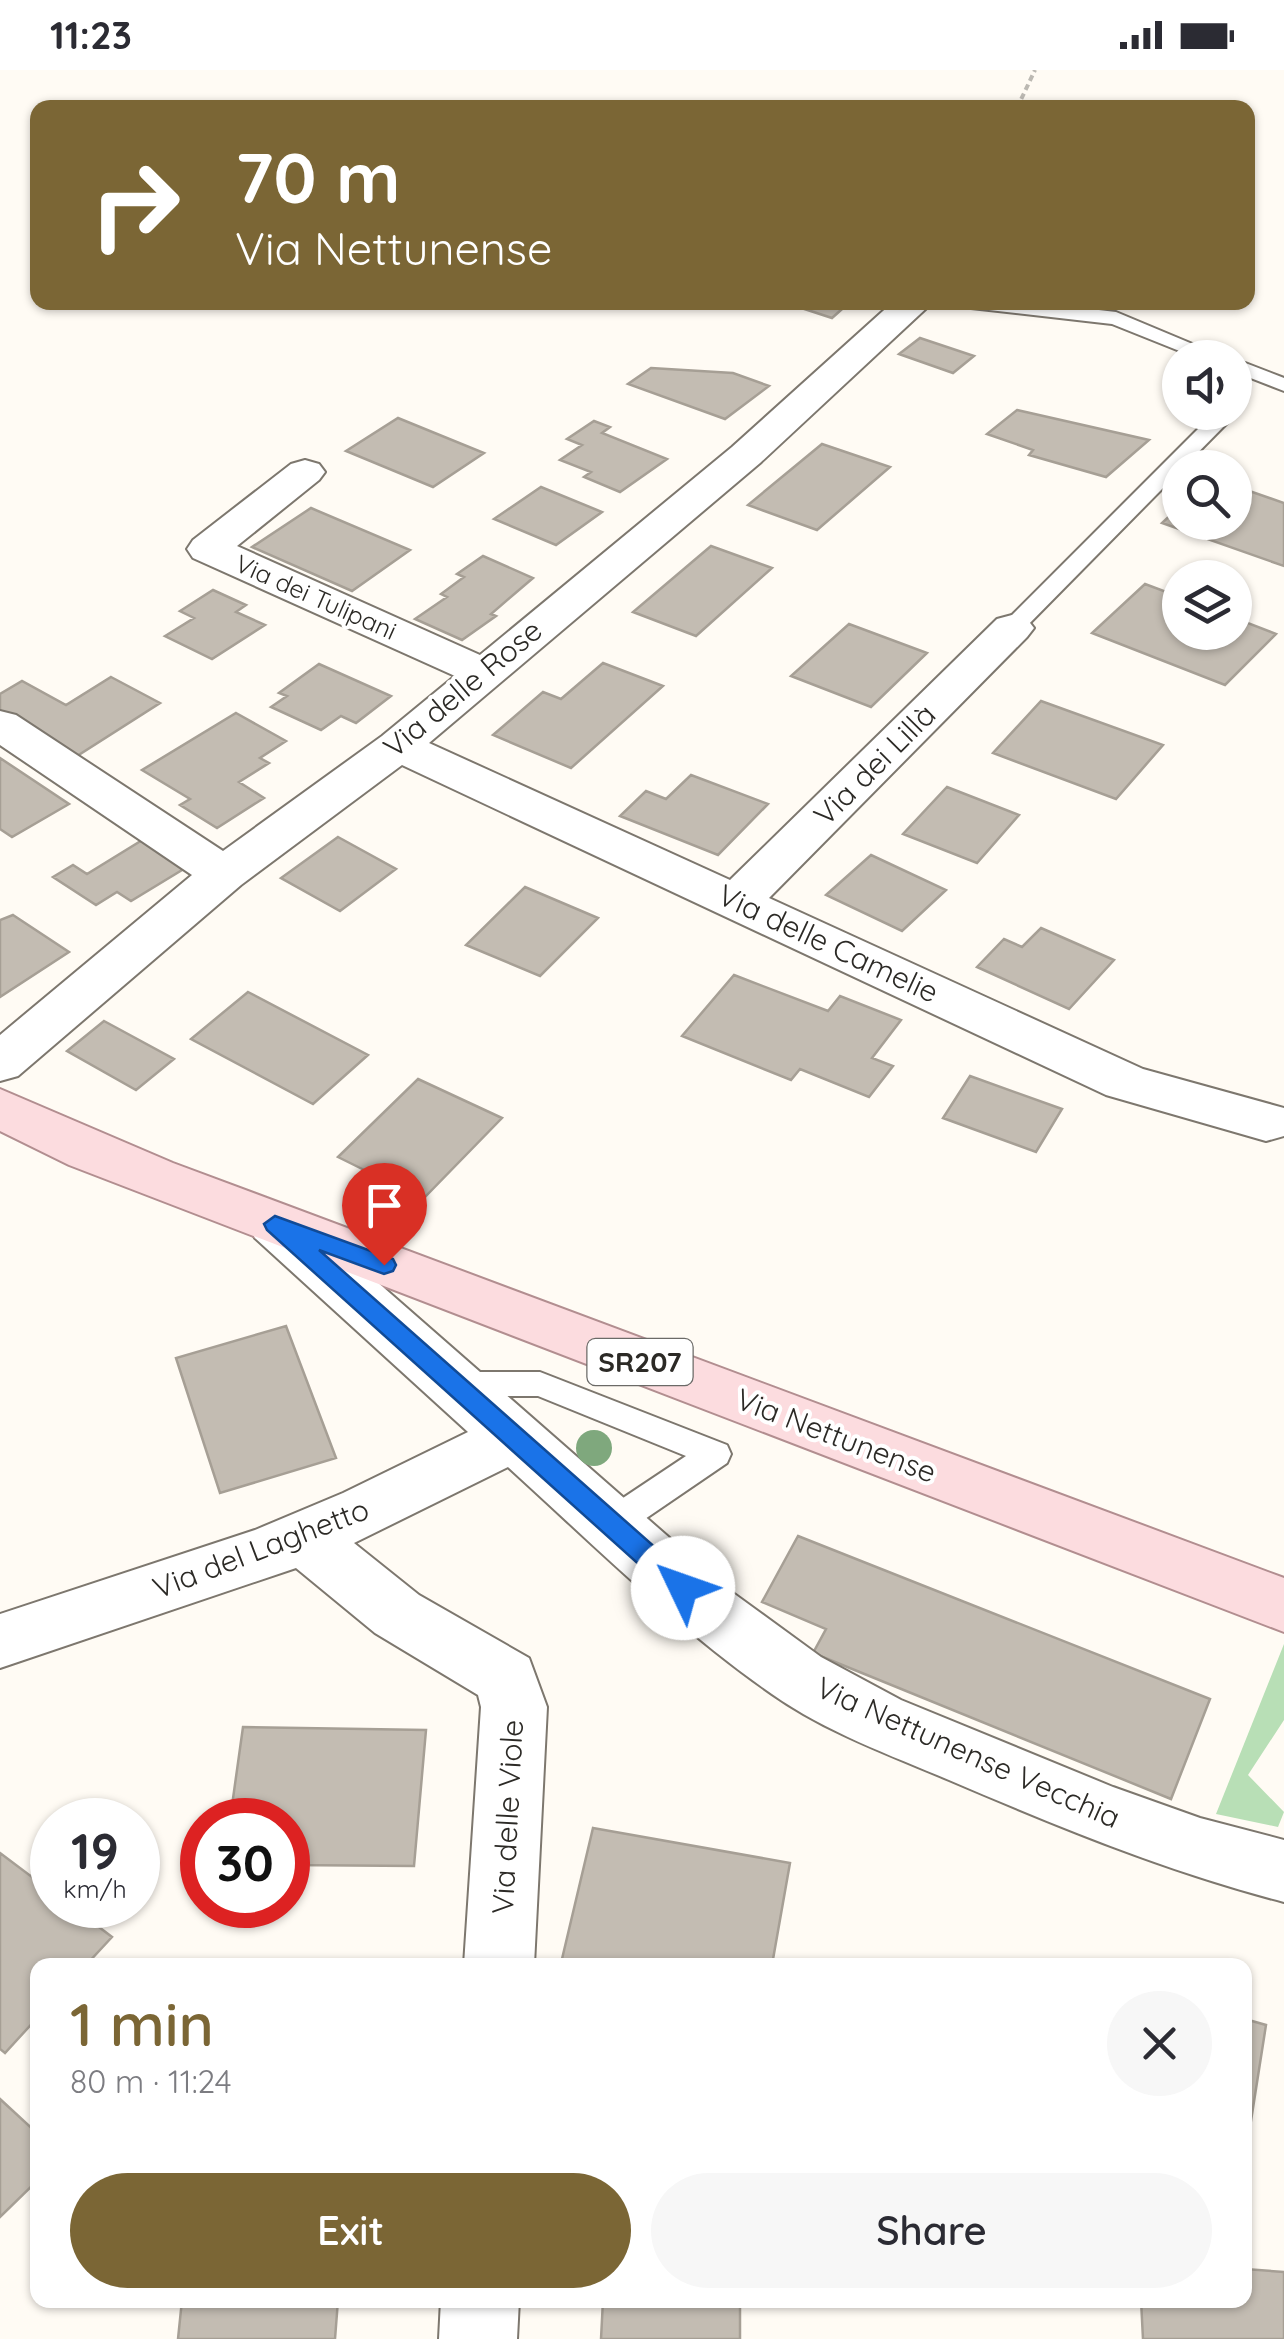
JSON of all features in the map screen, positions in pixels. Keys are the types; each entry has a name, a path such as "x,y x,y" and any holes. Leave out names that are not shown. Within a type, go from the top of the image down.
{"main road":[{"name":"Via Nettunense","path":"0,1108 88,1151 275,1224 1284,1604"}],"street":[{"name":"Via delle Rose","path":"0,1063 224,874 398,746 746,455 907,310"},
{"name":"Via dei Tulipani","path":"305,472 208,548 482,672"},
{"name":"Via dei Lillà","path":"738,901 1012,628"},
{"path":"0,725 224,874"},
{"name":"Via delle Camelie","path":"398,746 1125,1082 1266,1122"},
{"name":"Via Nettunense Vecchia","path":"275,1224 752,1645 851,1706 1109,1816 1200,1848 1284,1871"},
{"name":"Via del Laghetto","path":"0,1641 304,1538 513,1437"},
{"name":"Via delle Viole","path":"304,1538 382,1604 506,1678 514,1707 499,1958"},
{"path":"478,2339 480,2308"}],"lane":[{"path":"1044,310 1116,318 1171,340"},
{"path":"1252,394 1274,380"},
{"path":"1012,628 1209,430"},
{"path":"454,1384 540,1384 715,1454 611,1524"}],"path":[{"path":"1022,100 1036,70"}],"green space":[{"path":"1284,1644 1284,1720 1248,1775 1284,1812 1278,1827 1216,1814"}],"building":[{"path":"808,310 841,310 832,318"},
{"path":"920,338 974,356 953,373 899,354"},
{"path":"651,368 733,373 769,386 725,419 628,384"},
{"path":"1017,410 1149,440 1106,477 1029,455 1033,450 987,434"},
{"path":"398,418 484,453 433,487 346,451"},
{"path":"594,421 610,427 602,433 667,459 620,492 584,477 591,472 560,460 582,445 567,439"},
{"path":"822,444 890,467 817,530 748,505"},
{"path":"541,487 602,512 556,545 494,519"},
{"path":"1252,492 1284,503 1284,566 1210,540 1252,540"},
{"path":"311,508 410,550 352,591 252,547"},
{"path":"711,546 772,568 696,636 633,612"},
{"path":"483,556 533,578 491,614 496,616 462,640 415,619 447,597 441,594 464,577 457,574"},
{"path":"1145,584 1162,590 1162,650 1252,650 1252,625 1276,634 1225,685 1092,633"},
{"path":"213,590 246,605 236,612 265,625 212,659 165,636 194,618 180,611"},
{"path":"849,624 927,653 871,707 791,676"},
{"path":"603,663 663,686 571,768 493,735 543,692 561,699"},
{"path":"319,664 391,696 356,723 341,716 321,730 271,707 287,696 279,693"},
{"path":"111,677 160,703 77,756 0,713 0,694 22,681 66,705"},
{"path":"1041,701 1163,745 1116,799 993,753"},
{"path":"236,713 286,741 260,758 269,763 239,782 264,798 217,828 180,805 190,799 142,770"},
{"path":"0,758 69,804 12,837 0,829"},
{"path":"691,775 768,804 718,855 620,816 646,791 666,799"},
{"path":"947,787 1019,815 977,863 903,834"},
{"path":"338,837 396,869 340,911 281,878"},
{"path":"144,839 187,867 131,901 117,892 96,905 53,877 73,865 87,874"},
{"path":"871,855 946,890 902,931 826,895"},
{"path":"525,887 598,918 540,976 466,945"},
{"path":"13,915 69,952 0,997 0,920"},
{"path":"1041,928 1114,960 1069,1009 977,967 1004,939 1022,947"},
{"path":"734,975 828,1011 840,996 901,1020 872,1058 893,1066 869,1097 800,1069 791,1080 682,1036"},
{"path":"248,992 368,1055 313,1104 191,1039"},
{"path":"104,1021 174,1059 136,1090 67,1051"},
{"path":"970,1076 1062,1109 1036,1152 943,1118"},
{"path":"418,1079 502,1118 423,1199 338,1157"},
{"path":"286,1326 336,1458 220,1493 176,1358"},
{"path":"798,1536 1210,1699 1171,1799 813,1653 826,1629 762,1602"},
{"path":"243,1727 426,1730 414,1866 310,1865 310,1798 233,1798"},
{"path":"593,1828 790,1863 773,1958 562,1958"},
{"path":"0,1853 30,1876 30,1928 100,1928 112,1937 92,1958 30,1958 30,2026 5,2053 0,2049"},
{"path":"1252,2021 1266,2025 1252,2114"},
{"path":"0,2099 30,2127 30,2188 0,2217"},
{"path":"1252,2270 1284,2272 1284,2339 1143,2339 1141,2308 1252,2308"},
{"path":"181,2308 337,2308 335,2339 178,2339"},
{"path":"603,2308 740,2308 740,2339 601,2339"}],"route":[{"path":"384,1265 275,1224 683,1588"}]}
